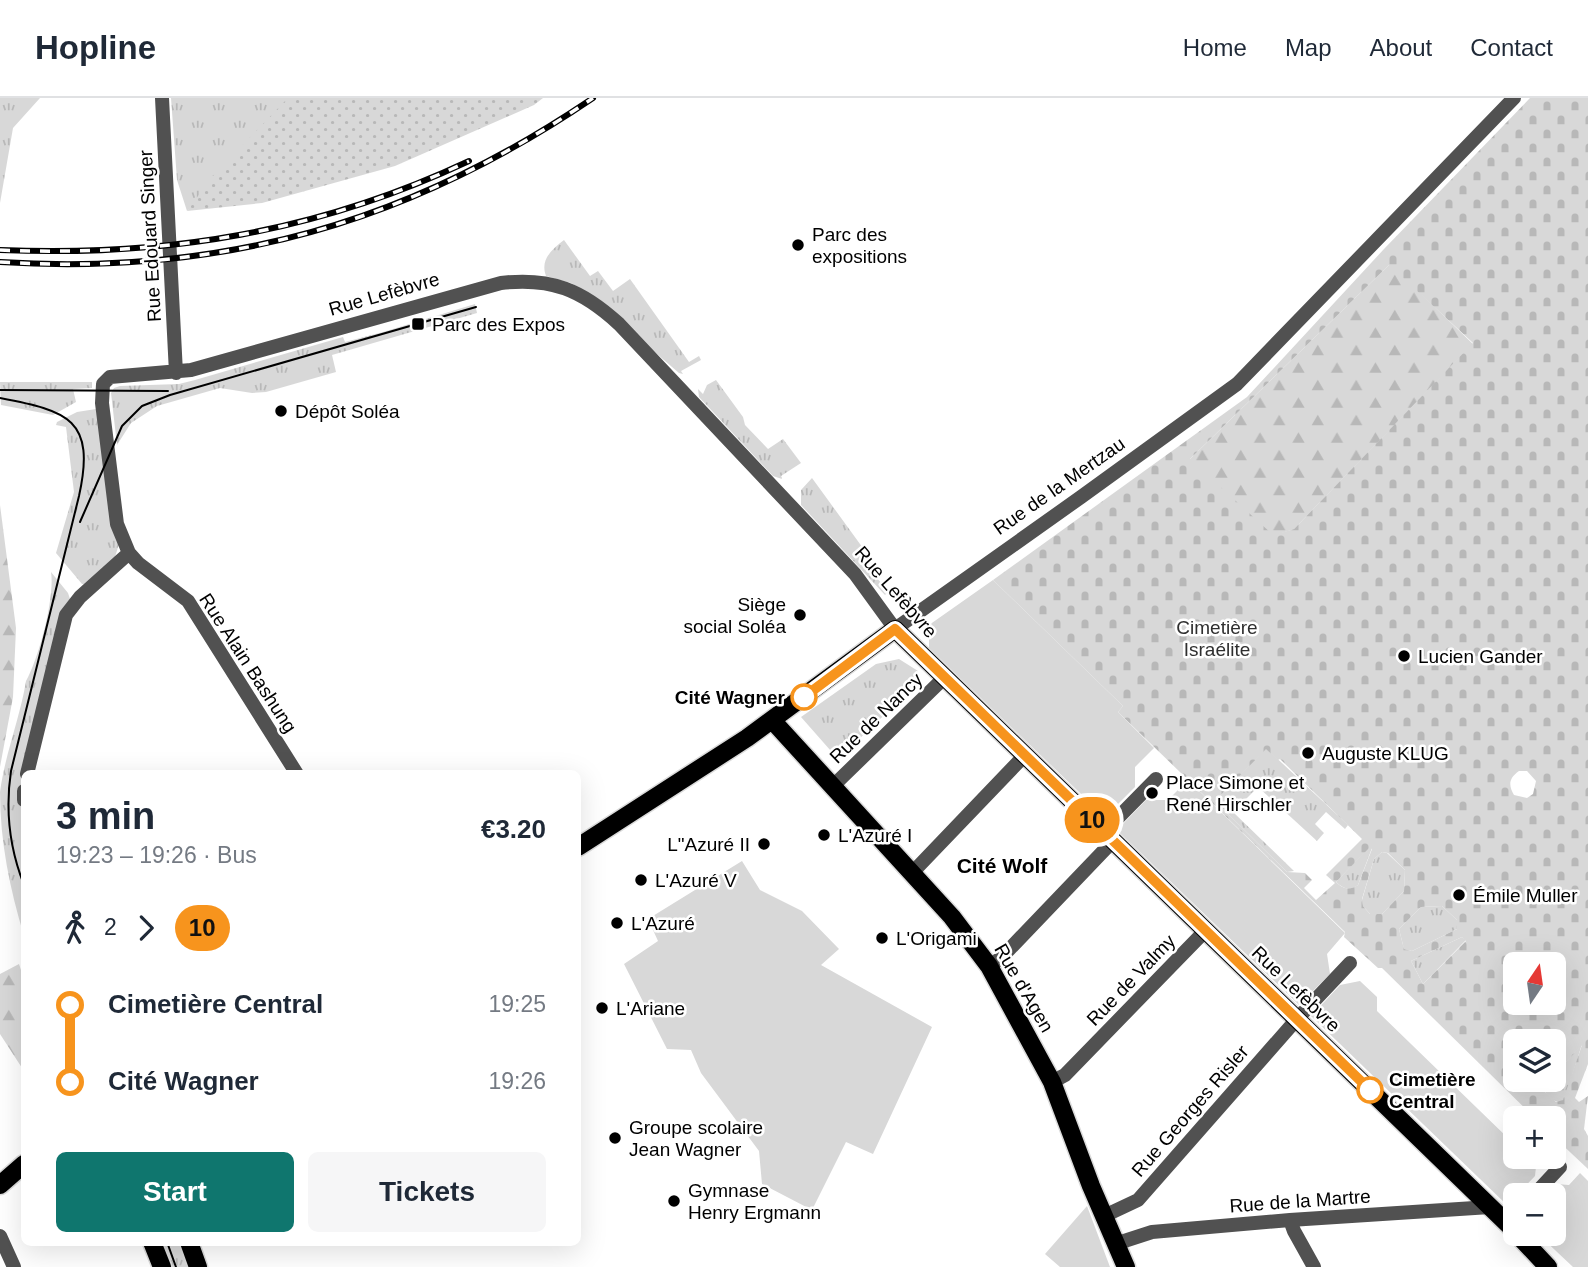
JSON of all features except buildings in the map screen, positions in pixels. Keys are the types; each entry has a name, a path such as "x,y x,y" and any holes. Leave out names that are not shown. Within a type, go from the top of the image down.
{"main road":[{"name":"Rue Lefèbvre","path":"895,629 1503,1217"},
{"name":"Rue de la Mertzau","path":"581,845 698,771 895,629"},
{"name":"Rue d'Agen","path":"772,720 952,917 989,966 1052,1082 1126,1267"},
{"path":"0,1185 21,1167"},
{"path":"154,1246 162,1267"},
{"path":"190,1246 198,1267"},
{"name":"Rue Lefèbvre","path":"1531,1246 1548,1267"}],"street":[{"name":"Rue Edouard Singer","path":"162,98 176,373"},
{"name":"Rue de la Mertzau","path":"895,629 1237,384 1514,98"},
{"name":"Rue Lefèbvre","path":"129,553 117,524 102,403 102,387 107,379 113,376 176,373 501,282 533,281 560,286 593,302 619,324 855,574 895,629"},
{"path":"28,770 66,615 80,597 129,553"},
{"name":"Rue Alain Bashung","path":"129,553 148,572 188,601 294,770"},
{"name":"Rue de Nancy","path":"833,786 945,677"},
{"path":"912,873 1025,755"},
{"path":"989,966 1001,958 1156,779"},
{"name":"Rue de Valmy","path":"1052,1082 1065,1075 1206,930"},
{"name":"Rue Georges Risler","path":"1104,1216 1122,1210 1138,1200 1297,1019 1350,963"},
{"path":"1545,1183 1558,1169"},
{"name":"Rue de la Martre","path":"1115,1244 1152,1231 1490,1207"},
{"path":"1290,1220 1314,1267"},
{"path":"0,1236 14,1267"}],"green space":[{"path":"0,98 40,98 13,128 0,203"},
{"path":"171,98 292,98 187,211 177,180"},
{"path":"288,98 543,98 534,105 395,166 262,203 187,211 212,177"},
{"name":"Cimetière Israélite","path":"1530,98 1588,98 1588,1064 1575,1098 1579,1102 1588,1096 1584,1129 1588,1136 1588,1169 1566,1148 1566,1106 1523,1106 1508,1092 1545,1092 1556,1102 1563,1100 1582,1045 1566,1062 1566,1029 1503,1029 1503,1087 1382,968 1378,968 1344,937 1345,932 1118,712 1123,706 993,580 1247,397 1384,249","holes":["1389,265 1473,343 1294,529 1273,535 1190,459","1266,749 1280,759 1362,839 1326,875 1335,883 1316,900 1304,888 1312,880 1305,873 1287,872 1215,801","1519,771 1527,771 1536,781 1533,794 1527,798 1514,795 1510,785 1511,779","1370,847 1372,849 1358,885 1349,889 1336,882","1382,852 1388,853 1405,870 1404,891 1382,914 1370,914 1363,906 1362,899 1374,859","1442,906 1457,920 1457,929 1412,951 1404,949 1399,929 1421,907","1462,937 1466,941 1423,984 1411,961"]},
{"path":"564,240 590,276 598,271 613,291 630,279 689,362 699,356 701,360 681,371 683,374 679,373 583,290 571,283 546,276 546,260"},
{"path":"1390,264 1473,344 1294,529 1273,536 1189,460"},
{"path":"475,304 477,313 332,355 336,372 266,392 252,393 220,388 157,406 131,423 117,445 111,393 114,388 179,384 343,337 345,342 383,332"},
{"path":"716,380 743,417 745,425 768,449 783,439 801,463 781,476 782,479 773,476 699,397 698,389 703,394 707,385"},
{"path":"0,382 92,382 92,388 73,389 76,402 53,415 1,405"},
{"path":"96,409 119,544 115,557 82,584 56,553 74,492 66,427 56,425 77,412"},
{"path":"812,478 876,566 870,571 889,591 885,595 801,505 801,490"},
{"path":"0,505 16,628 13,697 0,767"},
{"path":"51,572 70,599 21,770 21,926 7,865 0,792 26,681 45,627 52,583"},
{"path":"993,580 1123,706 1118,712 1154,748 1135,767 1135,787 1105,817 929,648 929,625"},
{"path":"899,659 918,671 918,683 838,759 801,717 876,664"},
{"path":"1266,748 1348,825 1345,829 1326,812 1315,824 1324,833 1317,841 1258,787 1233,812 1294,871 1287,872 1215,801"},
{"path":"1188,780 1345,933 1327,954 1330,974 1299,1005 1117,830 1146,800 1168,800"},
{"path":"1370,846 1372,848 1358,885 1346,888 1336,882"},
{"path":"1382,852 1387,853 1405,870 1404,891 1382,914 1370,914 1363,906 1362,900 1374,859"},
{"path":"742,861 760,890 802,911 839,949 821,965 932,1027 873,1154 846,1142 812,1210 762,1184 759,1151 701,1073 691,1050 667,1049 624,964 658,941 648,919"},
{"path":"1442,906 1457,920 1457,929 1412,951 1404,949 1399,929 1421,907"},
{"path":"1462,937 1466,940 1423,984 1411,961"},
{"path":"19,964 21,1066 0,1034 0,974"},
{"path":"1360,981 1377,997 1377,1011 1503,1133 1503,1169 1536,1169 1535,1176 1528,1183 1503,1183 1503,1201 1311,1016 1340,985"},
{"path":"1582,1044 1565,1098 1561,1102 1554,1101 1546,1092 1566,1092 1566,1062"},
{"path":"1580,1173 1588,1181 1588,1267 1573,1267 1551,1246 1566,1246 1566,1185 1569,1185"},
{"path":"1087,1206 1110,1267 1060,1267 1045,1254"},
{"path":"160,1246 183,1246 192,1267 169,1267"}],"tram line":[{"path":"80,522 122,426 142,406 170,395 476,307"},
{"path":"0,390 168,391"},
{"path":"0,398 59,414 71,423 79,435 83,450 79,496 11,771 8,800 10,829 21,876"},
{"path":"168,1246 176,1267"}],"railway":[{"path":"0,262 82,264 160,260 237,249 311,232 383,209 454,178 524,142 593,98"},
{"path":"0,250 122,249 182,244 240,235 356,206 469,161"}],"bus line":[{"name":"10","path":"804,697 895,629 1370,1090"}],"place":[{"name":"Parc des expositions","path":"798,245"},
{"name":"Parc des Expos","path":"418,324"},
{"name":"Dépôt Soléa","path":"281,411"},
{"name":"Siège social Soléa","path":"800,615"},
{"name":"Lucien Gander","path":"1404,656"},
{"name":"Cité Wagner","path":"804,697"},
{"name":"Auguste KLUG","path":"1308,753"},
{"name":"Place Simone et René Hirschler","path":"1152,793"},
{"name":"L'Azuré I","path":"824,835"},
{"name":"L\"Azuré II","path":"764,844"},
{"name":"L'Azuré V","path":"641,880"},
{"name":"Émile Muller","path":"1459,895"},
{"name":"L'Azuré","path":"617,923"},
{"name":"L'Origami","path":"882,938"},
{"name":"L'Ariane","path":"602,1008"},
{"name":"Cimetière Central","path":"1370,1090"},
{"name":"Groupe scolaire Jean Wagner","path":"615,1138"},
{"name":"Gymnase Henry Ergmann","path":"674,1201"}],"district":[{"name":"Cité Wolf","path":"1002,865"}]}
